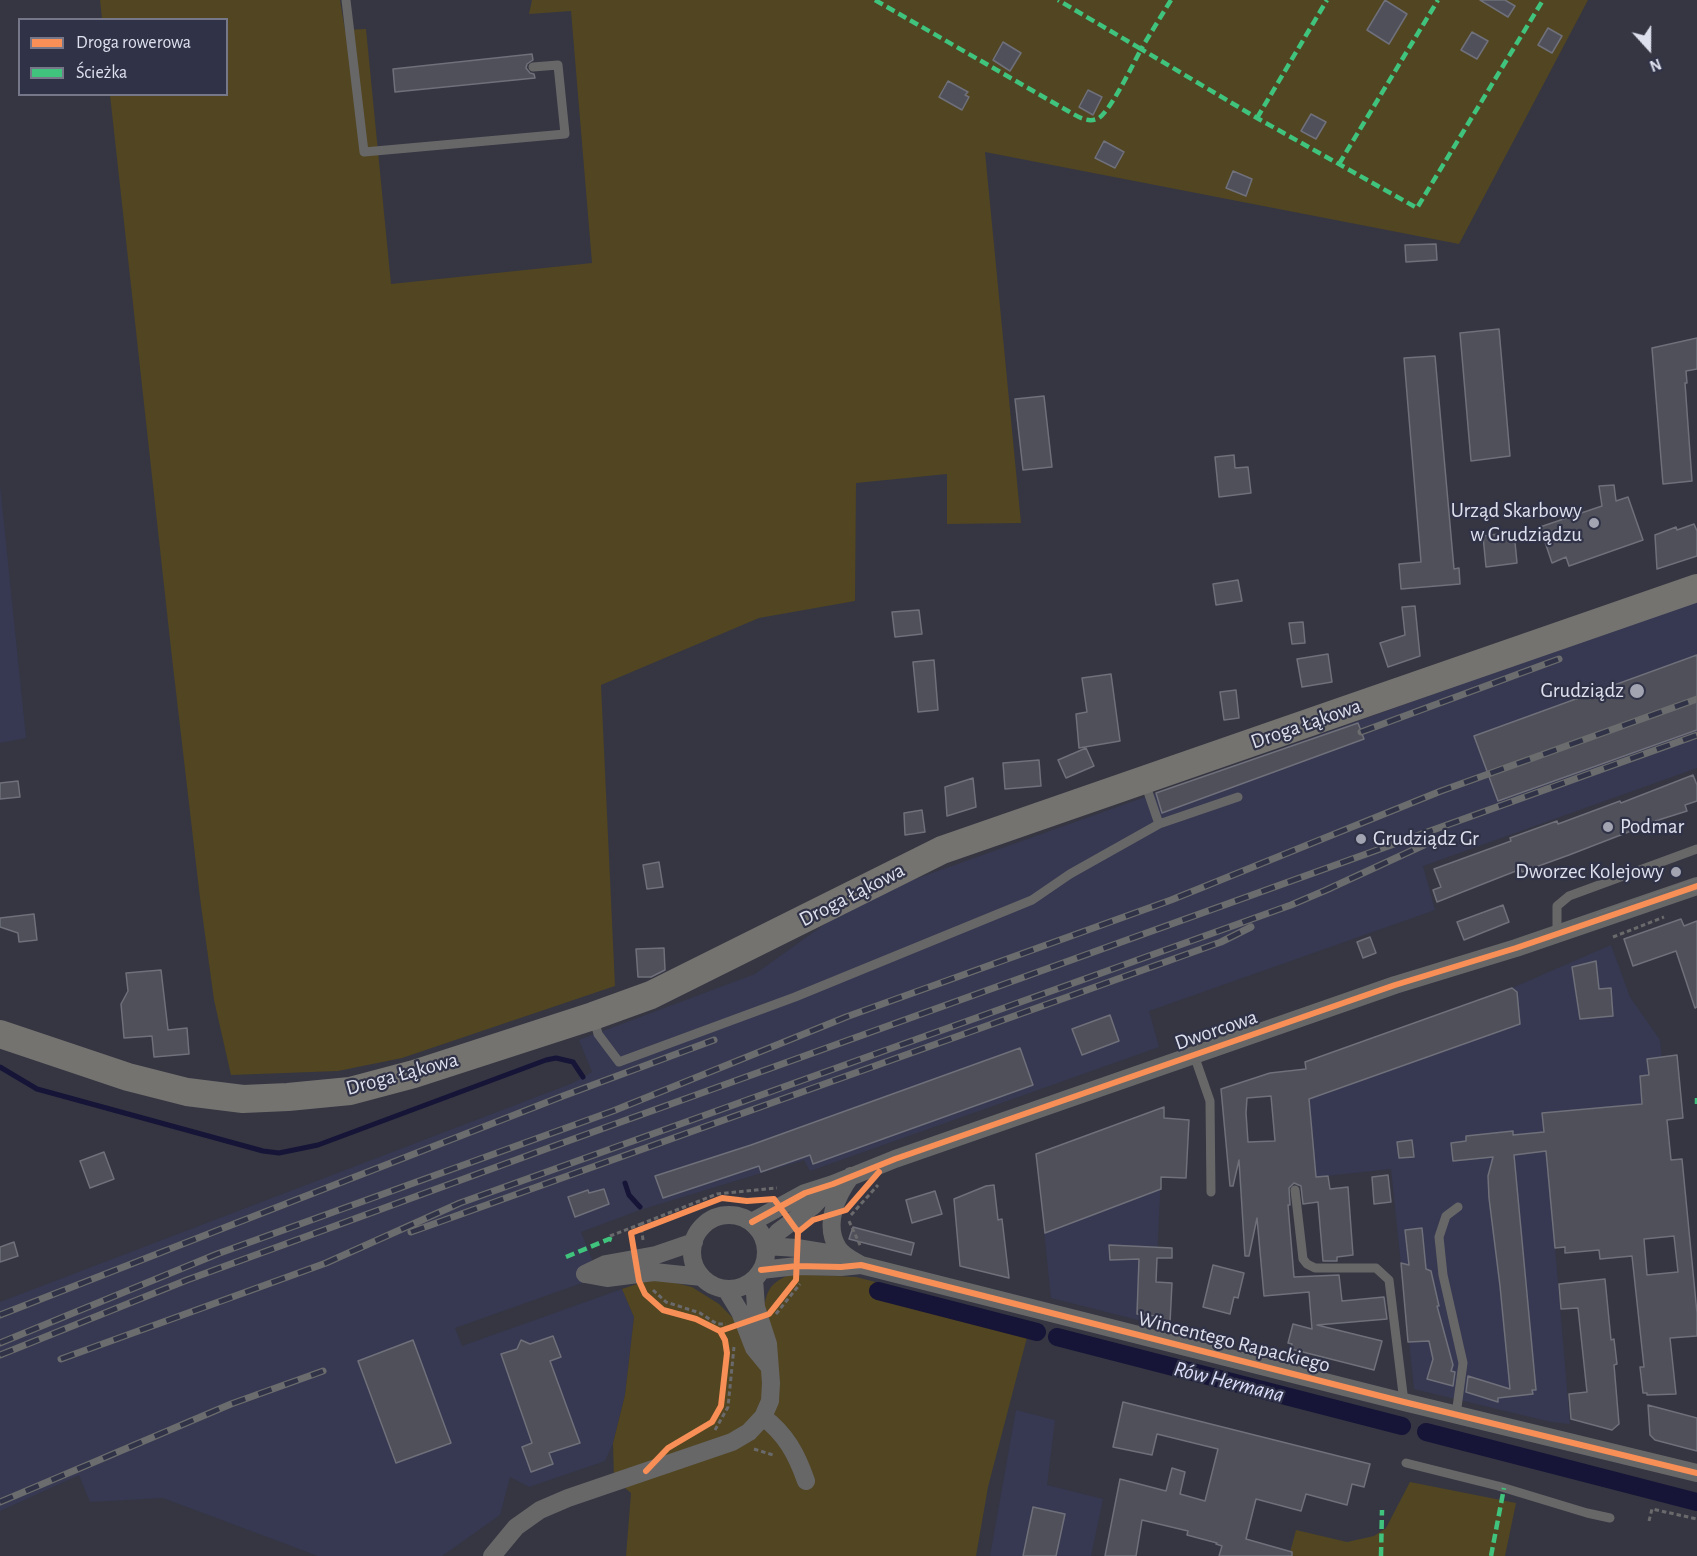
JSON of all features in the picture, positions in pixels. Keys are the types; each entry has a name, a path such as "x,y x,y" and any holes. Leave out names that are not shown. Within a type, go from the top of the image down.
{"main road":[{"name":"Droga Łąkowa","path":"0,1034 128,1077 187,1092 243,1099 350,1090 414,1074 651,995 942,850 1697,588"}],"street":[{"name":"Dworcowa","path":"752,1222 804,1193 851,1176 1395,985 1557,934 1697,886"},
{"path":"851,1176 840,1191 832,1222 838,1248 853,1260"},
{"name":"Dworcowa","path":"766,1246 778,1232 813,1206 833,1184"},
{"path":"492,1556 516,1527 540,1510 719,1437 749,1432 763,1418 770,1401 771,1383 768,1365 754,1348 752,1320 756,1307 758,1275 766,1254 766,1246 760,1230 752,1222 739,1216 727,1214 714,1217 704,1224 696,1235 693,1260 702,1277 715,1286 726,1289 738,1288 758,1275"},
{"path":"694,1242 656,1255 606,1264 585,1274 607,1278 654,1272 702,1277"},
{"name":"Wincentego Rapackiego","path":"766,1246 797,1248 853,1260 1404,1402 1697,1473"},
{"name":"Wincentego Rapackiego","path":"758,1275 797,1266 841,1267 853,1260"},
{"path":"726,1289 752,1320"},
{"path":"763,1418 775,1426 789,1443 806,1481"}],"lane":[{"path":"346,0 364,152 565,134 558,65 533,68"},
{"path":"1144,780 1159,824"},
{"path":"593,1016 598,1034 619,1062 795,996 1032,900 1070,874 1159,824 1238,797"},
{"path":"1557,934 1557,906 1569,896 1697,849"},
{"path":"1194,1055 1209,1101 1211,1192"},
{"path":"1295,1190 1303,1258 1307,1264 1315,1268 1376,1268 1389,1280 1404,1402"},
{"path":"1456,1415 1463,1363 1443,1275 1439,1237 1446,1216 1458,1207"},
{"path":"1406,1463 1610,1518"}],"path":[{"path":"1613,937 1666,917"},
{"path":"833,1213 846,1210 873,1180"},
{"path":"611,1238 722,1198 739,1200"},
{"path":"611,1238 641,1224"},
{"path":"674,1313 696,1318 720,1331 769,1314 796,1280 797,1266"},
{"path":"638,1275 645,1294 663,1310"},
{"path":"712,1422 721,1406 726,1347"},
{"path":"750,1449 772,1454 778,1459"},
{"path":"1649,1521 1652,1509 1697,1519"}],"shaded area":[{"path":"100,0 340,0 345,30 366,29 391,284 592,263 571,11 529,14 532,0 1588,0 1459,244 985,152 1021,523 947,524 947,474 856,483 855,601 759,618 601,685 615,986 402,1058 338,1071 231,1075 214,1000 200,898 110,96 228,96 228,18 102,18"},
{"path":"0,485 26,738 0,743"},
{"path":"1697,600 1697,768 1423,866 1435,910 1149,1011 1159,1047 810,1171 804,1160 640,1210 581,1232 599,1277 455,1328 462,1346 622,1289 634,1317 625,1395 613,1443 605,1461 529,1487 510,1477 500,1515 442,1556 318,1556 163,1498 90,1502 79,1475 0,1511 0,1302 573,1083 592,1072 579,1040 755,974 839,914 907,882"},
{"path":"1611,945 1630,997 1660,1040 1672,1166 1674,1236 1555,1248 1570,1424 1551,1422 1414,1389 1391,1169 1316,1177 1305,1063 1512,988"},
{"path":"1164,1107 1154,1324 1051,1298 1036,1154"},
{"path":"791,1274 856,1277 1031,1322 988,1487 976,1556 626,1556 631,1493 614,1479 613,1443 625,1395 634,1317 622,1289 655,1278 692,1287 719,1304 735,1320 763,1312 771,1288 778,1280"},
{"path":"1016,1410 1055,1420 1047,1485 1103,1499 1091,1556 990,1556"},
{"path":"1410,1482 1516,1503 1505,1556 1289,1556 1296,1530 1347,1542 1374,1536 1386,1528"}],"building":[{"path":"1385,0 1407,14 1389,44 1367,30"},
{"path":"1480,0 1505,0 1515,6 1508,17"},
{"path":"1548,28 1562,36 1552,53 1538,45"},
{"path":"1472,32 1488,41 1477,59 1461,50"},
{"path":"1003,42 1021,53 1010,71 993,60"},
{"path":"532,54 533,60 527,64 526,68 534,74 535,78 395,92 393,69"},
{"path":"948,81 968,92 965,95 969,97 962,110 939,97"},
{"path":"1088,90 1102,97 1093,115 1079,107"},
{"path":"1311,114 1326,122 1316,139 1301,131"},
{"path":"1104,141 1124,152 1115,168 1095,158"},
{"path":"1233,171 1252,179 1246,196 1226,188"},
{"path":"1436,244 1437,260 1406,262 1405,245"},
{"path":"1499,329 1510,456 1471,461 1460,333"},
{"path":"1697,338 1697,369 1686,371 1687,383 1685,383 1692,481 1663,484 1652,348"},
{"path":"1435,356 1454,569 1459,568 1460,584 1401,589 1399,564 1421,562 1404,358"},
{"path":"1044,396 1052,467 1023,470 1015,399"},
{"path":"1234,455 1235,468 1248,467 1251,493 1219,497 1215,457"},
{"name":"Urząd Skarbowy w Grudziądzu","path":"1614,485 1616,501 1628,497 1643,540 1569,566 1566,557 1552,563 1540,527 1602,506 1599,486"},
{"path":"1694,524 1697,531 1697,556 1657,569 1655,535 1676,527 1677,530"},
{"path":"1514,532 1517,563 1486,567 1483,536"},
{"path":"1238,580 1242,601 1216,605 1213,584"},
{"path":"1415,606 1420,656 1388,667 1380,643 1405,635 1402,607"},
{"path":"919,610 922,634 895,637 892,612"},
{"path":"1303,622 1305,643 1292,644 1289,623"},
{"path":"1328,654 1332,682 1302,687 1297,659"},
{"path":"1697,655 1697,730 1498,801 1474,736"},
{"path":"934,660 938,710 918,712 913,662"},
{"path":"1111,674 1120,741 1079,748 1076,714 1087,712 1082,678"},
{"path":"1236,690 1239,718 1224,720 1220,692"},
{"path":"1358,723 1364,739 1162,813 1156,793"},
{"path":"1086,748 1094,766 1066,778 1058,760"},
{"path":"1039,760 1041,786 1005,789 1003,763"},
{"path":"1693,775 1697,785 1697,801 1685,805 1687,811 1630,829 1631,831 1569,855 1522,872 1521,869 1437,902 1433,890 1441,887 1434,869 1511,841 1510,838 1557,821 1558,824 1620,801 1621,803"},
{"path":"973,778 976,807 947,816 945,787"},
{"path":"18,781 20,797 0,799 0,783"},
{"path":"922,810 925,832 905,835 904,813"},
{"path":"659,862 663,887 647,889 643,865"},
{"path":"1503,905 1509,922 1464,940 1457,922"},
{"path":"34,914 37,940 19,942 18,933 0,927 0,918"},
{"path":"1681,919 1684,926 1697,921 1697,1007 1695,1008 1676,951 1633,966 1624,939"},
{"path":"1370,937 1376,953 1363,958 1357,942"},
{"path":"664,948 665,970 651,977 638,977 636,949"},
{"path":"1596,961 1599,989 1611,988 1613,1016 1580,1019 1572,967"},
{"path":"161,970 168,1030 187,1028 189,1054 154,1057 152,1036 124,1038 121,1004 128,991 126,973"},
{"path":"1512,988 1517,992 1520,1024 1309,1099 1316,1177 1328,1176 1330,1189 1348,1187 1353,1255 1337,1257 1337,1261 1323,1261 1318,1202 1303,1204 1301,1186 1294,1183 1289,1188 1290,1205 1288,1205 1294,1277 1339,1275 1342,1301 1384,1297 1387,1319 1317,1325 1382,1341 1374,1370 1291,1349 1292,1344 1288,1343 1293,1324 1312,1329 1309,1292 1264,1296 1257,1218 1249,1256 1245,1256 1239,1160 1233,1186 1230,1186 1221,1089 1270,1073 1306,1069 1305,1062","holes":["1271,1096 1275,1141 1248,1142 1247,1098"]},
{"path":"1110,1015 1119,1041 1082,1055 1072,1029"},
{"path":"1020,1048 1033,1085 813,1164 810,1155 761,1172 759,1166 663,1198 655,1176 751,1145"},
{"path":"1677,1055 1683,1118 1667,1120 1671,1160 1682,1159 1697,1313 1697,1336 1670,1338 1676,1394 1647,1395 1643,1393 1640,1367 1644,1367 1632,1256 1600,1259 1599,1250 1565,1253 1565,1247 1555,1248 1546,1151 1514,1155 1536,1390 1532,1390 1533,1394 1498,1398 1498,1402 1466,1392 1468,1376 1510,1389 1489,1198 1488,1176 1493,1157 1453,1161 1451,1143 1466,1141 1466,1136 1513,1131 1513,1135 1544,1132 1542,1113 1642,1104 1640,1076 1649,1075 1647,1059","holes":["1674,1236 1678,1272 1647,1275 1644,1239"]},
{"path":"1164,1107 1164,1118 1189,1120 1186,1178 1161,1177 1161,1189 1045,1233 1036,1154"},
{"path":"1412,1140 1414,1157 1399,1158 1397,1142"},
{"path":"104,1152 114,1179 90,1188 80,1161"},
{"path":"1388,1175 1391,1202 1374,1204 1372,1177"},
{"path":"994,1185 998,1220 1002,1219 1009,1278 960,1266 954,1199"},
{"path":"604,1189 609,1204 575,1217 568,1197 588,1190 589,1193"},
{"path":"935,1191 942,1214 912,1223 906,1200"},
{"path":"853,1227 914,1243 911,1255 849,1239"},
{"path":"1422,1228 1426,1269 1431,1271 1439,1306 1437,1306 1453,1365 1451,1371 1455,1372 1453,1386 1427,1379 1433,1359 1429,1341 1408,1342 1401,1263 1409,1265 1405,1230"},
{"path":"14,1242 18,1256 0,1262 0,1247"},
{"path":"1109,1245 1172,1248 1172,1258 1157,1258 1156,1282 1172,1283 1170,1323 1156,1322 1156,1316 1137,1314 1139,1259 1110,1260"},
{"path":"1213,1265 1244,1273 1238,1298 1234,1297 1230,1314 1203,1307"},
{"path":"1605,1279 1611,1340 1614,1339 1617,1364 1614,1365 1619,1424 1612,1430 1571,1419 1569,1394 1587,1392 1578,1308 1561,1309 1559,1284"},
{"path":"553,1336 561,1357 550,1361 580,1443 549,1453 553,1464 531,1472 522,1447 532,1443 501,1354 517,1349 521,1340 530,1344"},
{"path":"413,1340 451,1443 396,1463 358,1361"},
{"path":"1123,1402 1370,1464 1364,1487 1352,1484 1347,1505 1306,1494 1301,1511 1256,1499 1246,1539 1292,1552 1292,1556 1219,1556 1222,1546 1217,1543 1187,1535 1188,1531 1142,1520 1136,1556 1105,1556 1120,1479 1166,1491 1172,1468 1185,1472 1180,1494 1205,1501 1218,1449 1157,1434 1152,1455 1113,1447"},
{"path":"1648,1405 1697,1418 1697,1451 1655,1440 1650,1435"},
{"path":"1033,1507 1065,1514 1056,1556 1023,1556"}],"waterway":[{"path":"0,1067 37,1089 263,1151 279,1153 318,1145 546,1060 556,1058 573,1062 583,1077"},
{"path":"625,1183 629,1195 640,1207"},
{"name":"Rów Hermana","path":"878,1291 1037,1332"},
{"name":"Rów Hermana","path":"1057,1337 1402,1426"},
{"name":"Rów Hermana","path":"1426,1432 1697,1502"}],"tram line":[{"path":"1597,914 1697,879"},
{"path":"1675,890 1697,891"}],"railway":[{"path":"1361,732 1559,659"},
{"path":"0,1343 217,1254 613,1111 846,1017 1171,900 1441,791 1697,699"},
{"path":"0,1355 187,1280 1697,735"},
{"path":"1324,891 1424,845"},
{"path":"61,1359 326,1263 460,1203 1291,905 1331,888"},
{"path":"411,1232 1221,942 1251,927"},
{"path":"0,1315 563,1096 714,1040"},
{"path":"0,1502 231,1404 323,1371"}],"marked path":[{"path":"875,0 1075,115 1083,119 1095,120 1104,114 1141,49 1058,0"},
{"path":"1171,0 1141,49 1257,118 1417,208 1543,0"},
{"path":"1257,118 1327,0"},
{"path":"1339,164 1438,0"},
{"path":"1697,1098 1697,1104"},
{"path":"566,1257 609,1239 612,1240"},
{"path":"1491,1556 1504,1488"},
{"path":"1381,1556 1382,1510"}],"cycle path":[{"path":"752,1222 805,1193 895,1159 1395,985 1516,948 1697,886"},
{"path":"798,1232 813,1220 846,1210 879,1172"},
{"path":"722,1198 747,1201 774,1199 798,1232 796,1280 769,1314 720,1331 696,1319 663,1310 645,1294 639,1281 631,1233 722,1198"},
{"path":"761,1270 797,1266 861,1265 1404,1402 1697,1473"},
{"path":"646,1471 668,1448 712,1422 721,1406 727,1353 725,1340 720,1331"}],"place":[{"name":"Urząd Skarbowy w Grudziądzu","path":"1594,523"},
{"name":"Grudziądz","path":"1637,691"},
{"name":"Podmar","path":"1608,827"},
{"name":"Grudziądz Gr","path":"1361,839"},
{"name":"Dworzec Kolejowy","path":"1676,872"}]}
